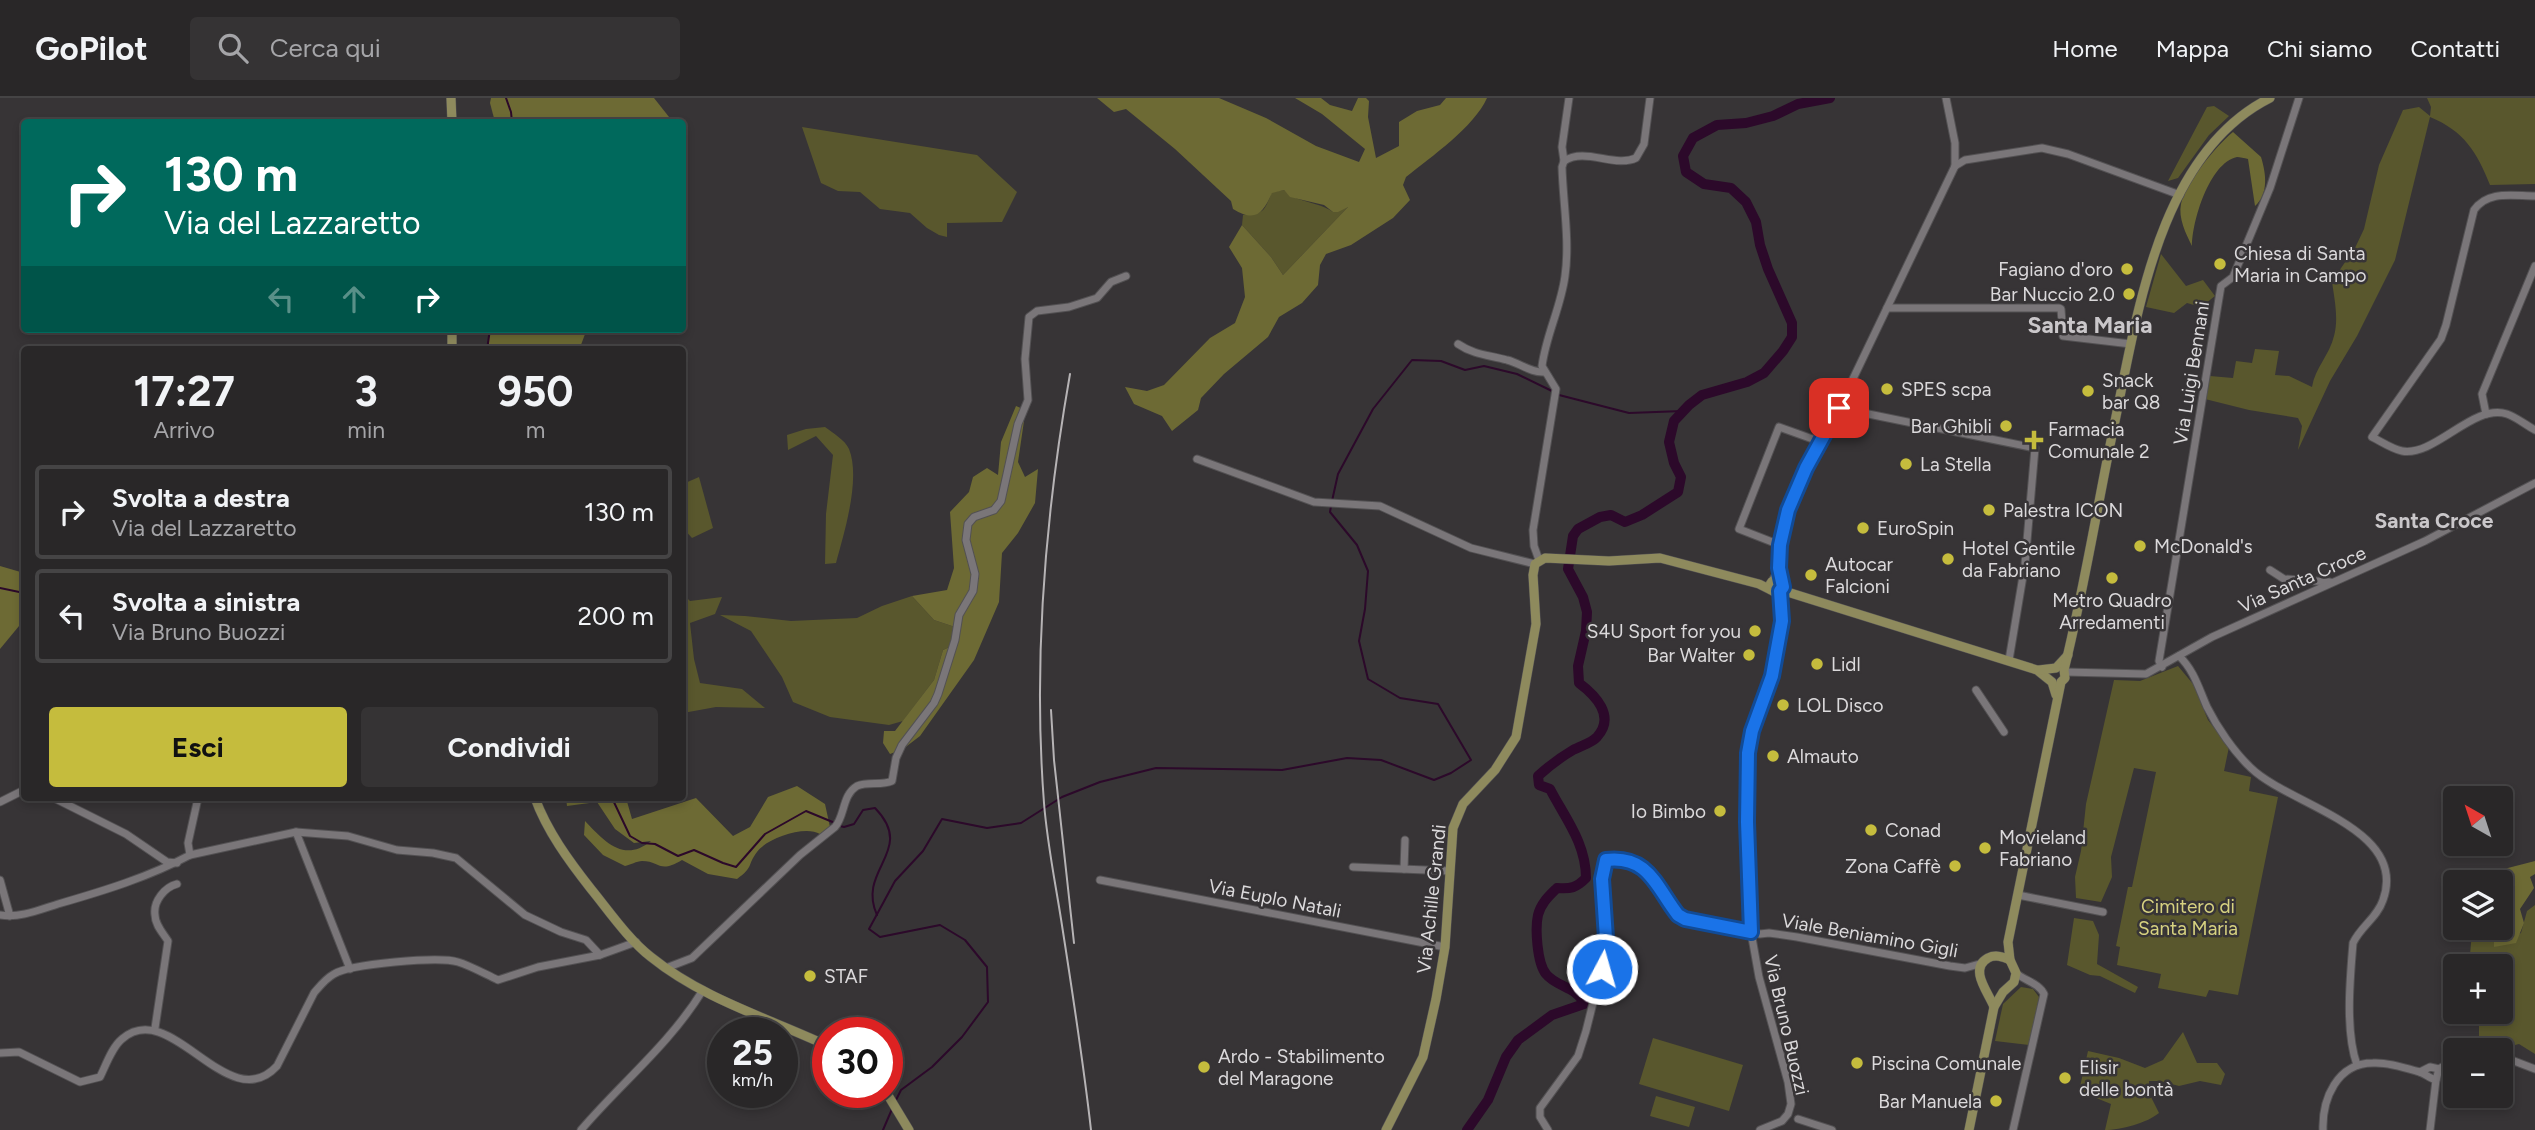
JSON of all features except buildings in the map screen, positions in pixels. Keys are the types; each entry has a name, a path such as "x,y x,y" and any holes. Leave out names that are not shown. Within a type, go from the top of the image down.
{"main road":[{"path":"451,98 452,119"},
{"path":"1969,1130 1994,1007 2015,978 2008,942 2057,701 2058,675 2068,655 2131,344 2152,257 2180,195 2214,143 2237,120 2270,98"},
{"path":"1537,562 1559,559 1609,561 1660,558 1776,587 2058,675"},
{"name":"Via Achille Grandi","path":"1386,1130 1423,1056 1445,947 1453,828 1463,804 1494,770 1516,737 1536,624 1532,575 1537,562"},
{"path":"536,801 569,861 649,956 703,990 812,1039"},
{"path":"1997,956 2008,942"},
{"path":"1994,1007 1979,978 1983,963 1988,958 1997,956 2010,961"},
{"path":"1987,990 2003,992"},
{"path":"897,1108 909,1130"}],"street":[{"path":"1197,459 1320,504 1380,506 1471,548 1537,562 1533,530 1556,389 1542,366 1565,276 1562,147 1569,98"},
{"path":"1564,161 1574,156 1624,161 1636,158 1644,144 1650,98"},
{"path":"1782,611 1776,587 1780,545 1782,529 1794,492 1839,408 1955,166 1955,143 1946,98"},
{"name":"Via Luigi Bennani","path":"2162,667 2160,661 2221,286 2233,277 2270,188 2299,98"},
{"path":"1955,143 1965,160"},
{"path":"1955,166 1965,160 2042,148 2068,154 2180,195"},
{"path":"2535,196 2497,195 2484,200 2474,210 2441,339 2372,438 2396,449 2412,451 2486,414 2507,414 2535,430"},
{"path":"2486,414 2482,394 2535,266"},
{"path":"666,968 692,958 800,855 838,825 845,802 854,789 862,785 892,781 896,758 902,745 938,694 955,640 959,615 974,584 975,574 966,530 974,517 990,512 1000,504 1018,424 1028,400 1025,359 1029,317 1037,312 1069,307 1097,298 1111,282 1126,276"},
{"path":"1887,308 2059,307 2063,336 2131,344"},
{"path":"1458,344 1476,354 1508,360 1537,373 1544,372"},
{"path":"1839,408 2035,448 2025,564 2009,660"},
{"path":"1780,545 1739,529 1779,427 1821,442"},
{"name":"Via Santa Croce","path":"2058,675 2146,674 2212,637 2425,541 2535,484"},
{"path":"2270,570 2284,579 2332,582"},
{"path":"1782,611 1788,598 1799,594"},
{"name":"Via Bruno Buozzi","path":"1760,1130 1782,1121 1791,1104 1788,1082 1759,977 1751,932 1746,799 1752,731 1772,676 1782,611"},
{"path":"2179,656 2192,672 2213,719 2248,766 2272,783 2361,833 2380,855 2386,868 2387,882 2379,911 2358,932 2353,943 2351,1026 2353,1053 2357,1065"},
{"path":"1976,690 2004,732"},
{"path":"0,802 21,792"},
{"path":"60,801 125,833 167,862 178,863"},
{"path":"190,855 188,843 197,801"},
{"path":"296,832 350,969"},
{"path":"0,915 19,916 108,890 178,863 190,855 296,832 348,836 397,850 456,858 525,915 586,940 600,955"},
{"path":"1404,869 1405,840"},
{"name":"Viale Beniamino Gigli","path":"1548,1130 1540,1117 1540,1108 1578,1056 1605,955 1602,879 1606,860 1624,860 1643,867 1678,915 1685,919 1965,968 1979,978"},
{"path":"1353,867 1450,871"},
{"path":"0,880 10,916"},
{"name":"Via Euplo Natali","path":"1100,880 1445,947"},
{"path":"155,1028 168,941 158,927 154,913 161,894 177,884"},
{"path":"2018,895 2103,912"},
{"name":"Viale Beniamino Gigli","path":"1750,923 1769,933"},
{"path":"0,1053 19,1052 80,1082 100,1076 120,1040 136,1030 155,1028 217,1068 246,1080 257,1079 270,1074 276,1066 322,982 335,973 419,960 455,961 498,979 538,967 600,955 636,942"},
{"name":"Viale Beniamino Gigli","path":"1965,968 1983,963"},
{"path":"2013,1130 2044,994 2040,986 2015,978"},
{"path":"581,1130 666,1042 703,990"},
{"path":"2513,1061 2535,1069"},
{"path":"2323,1130 2324,1107 2332,1090 2340,1078 2357,1065 2375,1062 2420,1072 2436,1080"},
{"path":"2430,1130 2436,1080 2439,1069 2443,1066"},
{"path":"2420,1072 2430,1067 2439,1069"},
{"name":"Via Bruno Buozzi","path":"1798,1119 1832,1130"}],"green space":[{"path":"2427,98 2535,98 2535,184 2490,185 2468,144 2452,129 2430,117 2395,260 2357,336 2330,381 2298,450 2302,426 2298,418 2205,399 2210,376 2233,378 2236,361 2252,363 2255,349 2279,351 2275,375 2289,376 2312,387 2332,343 2335,329 2336,308 2332,281 2355,248 2364,229 2379,165 2403,110 2419,107 2430,116 2431,107"},
{"path":"2214,106 2229,116 2209,135 2178,178 2168,181 2207,107"},
{"path":"802,127 977,155 1017,192 1002,222 947,223 947,237 939,235 910,213 880,209 860,192 838,191 821,183"},
{"path":"1284,190 1333,212 1350,205 1283,275 1271,257 1242,225 1243,215 1260,212 1272,192"},
{"path":"2161,254 2186,286 2203,280 2215,296 2201,307 2187,303 2174,313 2146,307"},
{"path":"825,427 849,449 853,475 850,506 836,563 825,564 826,514 833,455 816,436 788,450 787,435"},
{"path":"699,477 713,528 692,538 686,531 686,483"},
{"path":"912,596 934,620 958,628 954,645 943,650 934,680 903,721 889,725 830,717 793,702 782,677 751,631 720,615 791,621 857,618"},
{"path":"686,597 690,601 722,597 715,614 690,623 700,683 742,689 765,708 716,707 686,712"},
{"name":"Cimitero di Santa Maria","path":"2178,666 2193,684 2208,720 2229,747 2224,771 2251,777 2249,791 2278,797 2238,995 2209,990 2206,997 2158,988 2161,974 2117,965 2120,947 2116,946 2128,887 2132,887 2156,772 2134,768 2111,857 2112,877 2101,902 2076,898 2075,877 2086,804 2114,680 2140,681"},
{"path":"2535,905 2535,1054 2519,1044 2513,1046 2513,1038 2479,1038 2479,1024 2513,1024 2513,954 2470,954 2471,940 2494,940 2494,947 2513,940 2513,937 2521,933 2527,911"},
{"path":"2074,918 2093,921 2099,935 2097,964 2138,987 2135,993 2100,976 2090,975 2067,965"},
{"path":"2021,987 2033,989 2039,997 2029,1045 1995,1041 2003,1004"},
{"path":"2183,1032 2197,1063 2217,1063 2225,1074 2221,1085 2200,1081 2179,1086 2149,1081 2149,1093 2159,1113 2134,1125 2105,1130 2111,1104 2079,1091 2088,1051 2119,1058 2145,1068 2163,1060"},
{"path":"1653,1038 1743,1065 1729,1111 1639,1084"},
{"path":"1656,1096 1695,1107 1689,1127 1650,1116"}],"shaded area":[{"path":"491,98 654,98 671,119 494,119"},
{"path":"1097,98 1219,98 1266,118 1316,146 1359,162 1365,149 1322,114 1295,98 1321,98 1330,105 1352,111 1358,98 1366,98 1369,101 1368,117 1376,158 1399,146 1399,122 1417,111 1440,105 1446,98 1487,98 1462,130 1406,177 1403,185 1410,200 1393,218 1351,245 1326,254 1320,265 1318,285 1302,303 1279,317 1268,337 1224,374 1201,398 1198,410 1172,431 1162,416 1134,404 1125,387 1147,391 1164,385 1210,338 1235,323 1245,297 1242,268 1229,247 1242,225 1271,257 1283,275 1348,207 1333,212 1324,205 1290,197 1284,190 1272,193 1258,214 1241,213 1233,209 1231,201 1175,149 1126,109 1114,112"},
{"path":"2233,132 2261,157 2265,176 2263,196 2255,206 2248,159 2237,157 2227,162 2210,181 2204,195 2195,223 2192,246 2181,215 2184,195 2202,165"},
{"path":"488,333 585,333 581,346 489,346"},
{"path":"1016,406 1023,409 1024,421 1018,462 1025,477 1038,469 1035,503 1018,533 1002,553 999,602 974,660 920,736 903,749 890,754 883,743 884,731 895,731 934,680 943,650 954,645 958,628 934,620 912,596 947,590 954,568 950,512 969,492 973,477 987,468 998,475 1001,442"},
{"path":"0,566 21,572 21,624 0,649"},
{"path":"797,786 825,804 830,827 820,834 796,832 769,842 757,852 748,869 737,879 708,874 682,860 669,866 642,861 625,866 603,855 584,835 585,821 608,842 624,850 641,847 651,841 634,843 615,829 597,802 567,806 566,801 627,801 632,819 696,798 733,836 750,827 768,797"},
{"path":"2535,861 2535,874 2530,877 2534,888 2520,909 2524,923 2516,943 2494,947 2494,940 2513,940 2513,870 2504,869"}],"waterway":[{"path":"506,98 512,119"},
{"path":"1467,1130 1488,1100 1506,1057 1518,1040 1552,1015 1584,1004 1572,990 1546,974 1539,954 1537,936 1538,915 1546,900 1557,888 1573,887 1586,878 1582,853 1574,831 1550,789 1539,785 1538,776 1573,750 1595,739 1604,721 1604,714 1597,700 1579,683 1578,666 1586,631 1587,612 1583,597 1568,569 1573,536 1578,529 1600,517 1611,515 1625,522 1642,515 1678,492 1681,477 1669,442 1674,421 1702,395 1747,382 1764,373 1792,337 1792,323 1768,269 1756,222 1746,202 1731,188 1704,184 1686,172 1683,156 1693,138 1717,125 1746,123 1773,116 1798,104 1830,98"},
{"path":"488,346 489,333"},
{"path":"1332,501 1338,474 1373,409 1412,360 1441,361 1465,370 1484,366 1517,374 1554,392"},
{"path":"1559,395 1629,413 1683,411"},
{"path":"903,1089 932,1067 962,1037 988,1002 987,967 965,940 940,925 880,937 869,929 895,881 923,851 942,819 987,828 1021,823 1062,797 1100,782 1156,768 1282,770 1347,758 1381,760 1434,780 1471,760 1438,704 1400,698 1368,679 1359,641 1368,571 1357,545 1330,512 1331,506"},
{"path":"0,588 21,592"},
{"path":"613,801 630,836 642,843 655,844 678,856 694,850 736,867 765,834 806,811 835,823"},
{"path":"840,826 854,824 863,810 875,808 886,823 890,836 889,849 874,885 873,899 877,915"},
{"path":"883,1130 892,1109"}],"railway":[{"path":"1070,374 1048,534 1041,642 1041,749 1047,832 1091,1130"},
{"path":"1051,710 1074,943"}],"place":[{"name":"Chiesa di Santa Maria in Campo","path":"2220,264"},
{"name":"Fagiano d'oro","path":"2127,269"},
{"name":"Bar Nuccio 2.0","path":"2129,294"},
{"name":"SPES scpa","path":"1887,389"},
{"name":"Snack bar Q8","path":"2088,391"},
{"name":"Bar Ghibli","path":"2006,426"},
{"name":"Farmacia Comunale 2","path":"2034,440"},
{"name":"La Stella","path":"1906,464"},
{"name":"Palestra ICON","path":"1989,510"},
{"name":"EuroSpin","path":"1863,528"},
{"name":"McDonald's","path":"2140,546"},
{"name":"Hotel Gentile da Fabriano","path":"1948,559"},
{"name":"Autocar Falcioni","path":"1811,575"},
{"name":"Metro Quadro Arredamenti","path":"2112,578"},
{"name":"S4U Sport for you","path":"1755,631"},
{"name":"Bar Walter","path":"1749,655"},
{"name":"Lidl","path":"1817,664"},
{"name":"LOL Disco","path":"1783,705"},
{"name":"Almauto","path":"1773,756"},
{"name":"Io Bimbo","path":"1720,811"},
{"name":"Conad","path":"1871,830"},
{"name":"Movieland Fabriano","path":"1985,848"},
{"name":"Zona Caffè","path":"1955,866"},
{"name":"STAF","path":"810,976"},
{"name":"Piscina Comunale","path":"1857,1063"},
{"name":"Ardo - Stabilimento del Maragone","path":"1204,1067"},
{"name":"Elisir delle bontà","path":"2065,1078"},
{"name":"Bar Manuela","path":"1996,1101"}],"district":[{"name":"Santa Maria","path":"2090,325"},
{"name":"Santa Croce","path":"2434,521"}],"route":[{"path":"1602,969 1606,938 1602,879 1606,860 1624,860 1643,867 1673,909 1685,919 1751,932 1746,797 1748,753 1752,731 1772,676 1782,621 1780,591 1783,587 1779,568 1782,529 1796,488 1839,408"}]}
